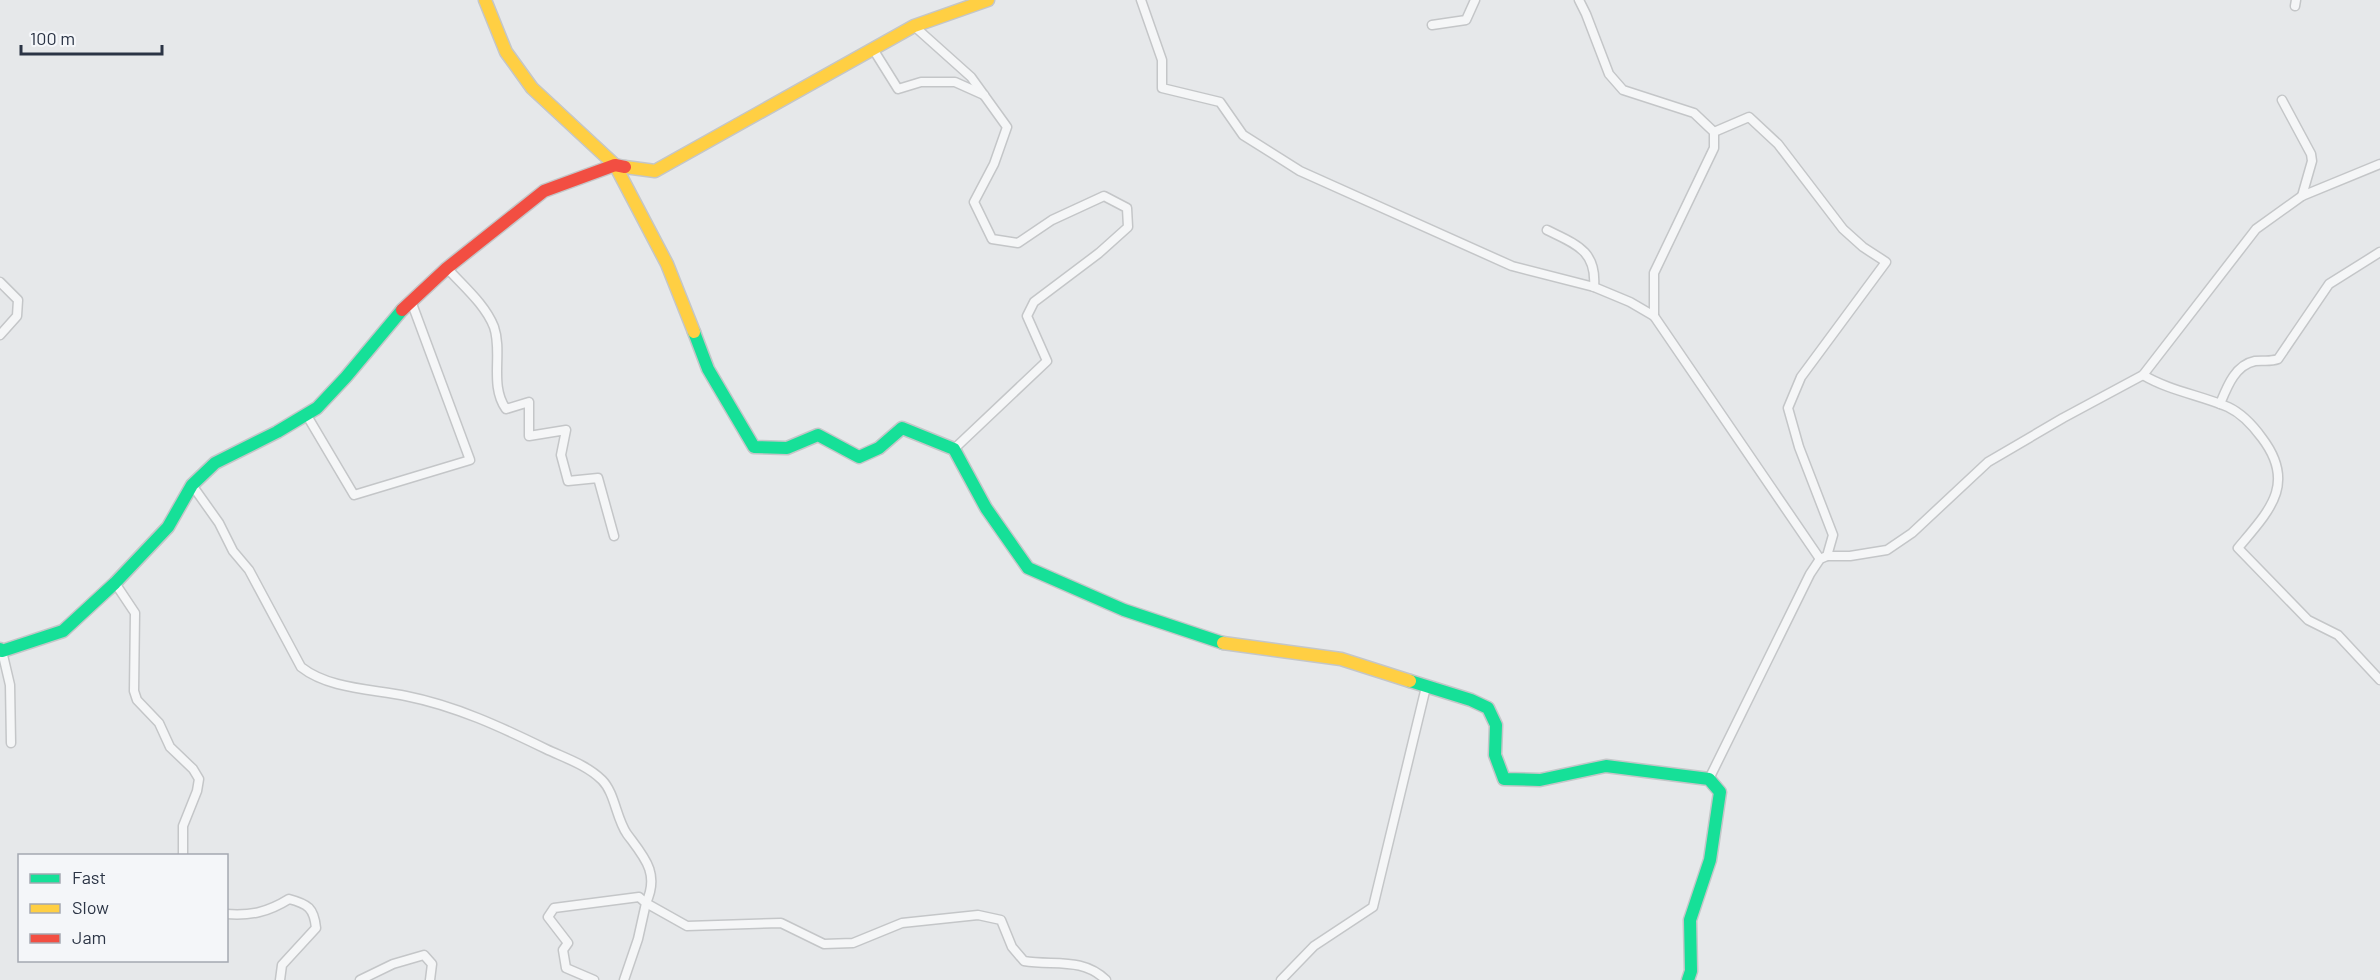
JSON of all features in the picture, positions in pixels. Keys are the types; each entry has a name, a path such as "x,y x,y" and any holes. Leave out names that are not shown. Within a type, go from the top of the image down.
{"street":[{"path":"485,0 506,52 532,88 615,165 667,264 708,369 754,447 787,448 818,435 859,457 879,448 902,428 954,449 986,508 1028,568 1124,610 1222,643 1341,659 1488,708 1496,725 1495,755 1504,779 1540,780 1606,766 1709,779 1720,792 1710,860 1690,920 1691,971 1688,980"},
{"path":"11,743 10,685 1,650 63,631 115,583 168,528 192,485 215,463 277,432 316,408 346,377 394,316 447,268 544,191 615,165 655,171 914,26 988,0"},
{"path":"1142,0 1162,60 1162,88 1220,102 1243,135 1300,171 1512,266 1594,287 1630,302 1654,316 1823,557"},
{"path":"1432,25 1466,20 1475,0"},
{"path":"1579,0 1609,74 1623,90 1694,113 1714,132 1714,148 1654,273 1654,316"},
{"path":"914,26 971,77 1007,127 994,164 974,202 992,239 1018,243 1052,220 1104,196 1127,208 1128,226 1099,253 1034,302 1027,316 1047,361 954,449"},
{"path":"873,49 898,89 921,82 955,82 984,95"},
{"path":"2282,100 2311,154 2312,161 2302,196"},
{"path":"1709,779 1810,574 1823,557 1833,535 1799,447 1788,408 1801,377 1886,262 1863,247 1843,229 1778,144 1749,117 1714,132"},
{"path":"1823,557 1850,556 1887,550 1912,533 1988,462 2143,375 2256,229 2302,196 2380,164"},
{"path":"1547,230 1583,248 1595,272 1594,287"},
{"path":"2220,404 2236,373 2250,362 2259,360 2270,362 2278,359 2330,284 2380,252"},
{"path":"447,268 488,314 494,328 498,345 499,399 506,409 529,402 529,436 566,430 561,455 568,482 598,478 614,536"},
{"path":"0,282 18,300 17,316 0,335"},
{"path":"306,414 354,495 470,460 411,301"},
{"path":"2143,375 2161,385 2232,408 2254,428 2272,452 2278,466 2279,483 2271,508 2238,548 2308,620 2338,636 2380,680"},
{"path":"192,485 219,523 233,551 249,570 301,667 313,676 343,685 408,696 466,712 585,767 604,782 627,834 635,841 648,864 652,889 624,980"},
{"path":"115,583 135,613 134,691 137,700 159,723 170,747 193,769 199,779 197,791 183,826 183,854"},
{"path":"1281,980 1314,946 1372,907 1426,687"},
{"path":"594,980 566,968 563,950 568,943 548,917 554,908 639,897 687,926 781,923 824,944 853,943 902,923 978,915 1001,921 1012,947 1024,962 1044,965 1073,963 1098,973 1106,980"},
{"path":"228,914 245,916 269,911 289,899 305,904 315,915 316,928 282,965 280,980"},
{"path":"360,980 393,964 424,955 432,964 430,980"}],"traffic: fast":[{"path":"0,649 2,651 63,631 115,583 168,527 192,485 215,463 277,432 317,408 402,310"},
{"path":"694,332 708,369 754,447 787,448 818,435 859,457 879,448 902,428 954,449 986,508 1028,568 1124,610 1223,643"},
{"path":"1410,681 1471,700 1488,708 1496,725 1495,755 1504,779 1540,780 1606,766 1709,779 1720,792 1710,860 1690,920 1691,971 1688,980"}],"traffic: slow":[{"path":"485,0 506,52 532,88 615,165 667,264 694,332"},
{"path":"625,167 655,171 914,26 988,0"},
{"path":"1223,643 1341,659 1410,681"}],"traffic: jam":[{"path":"402,310 447,268 544,191 615,165 625,167"}]}
